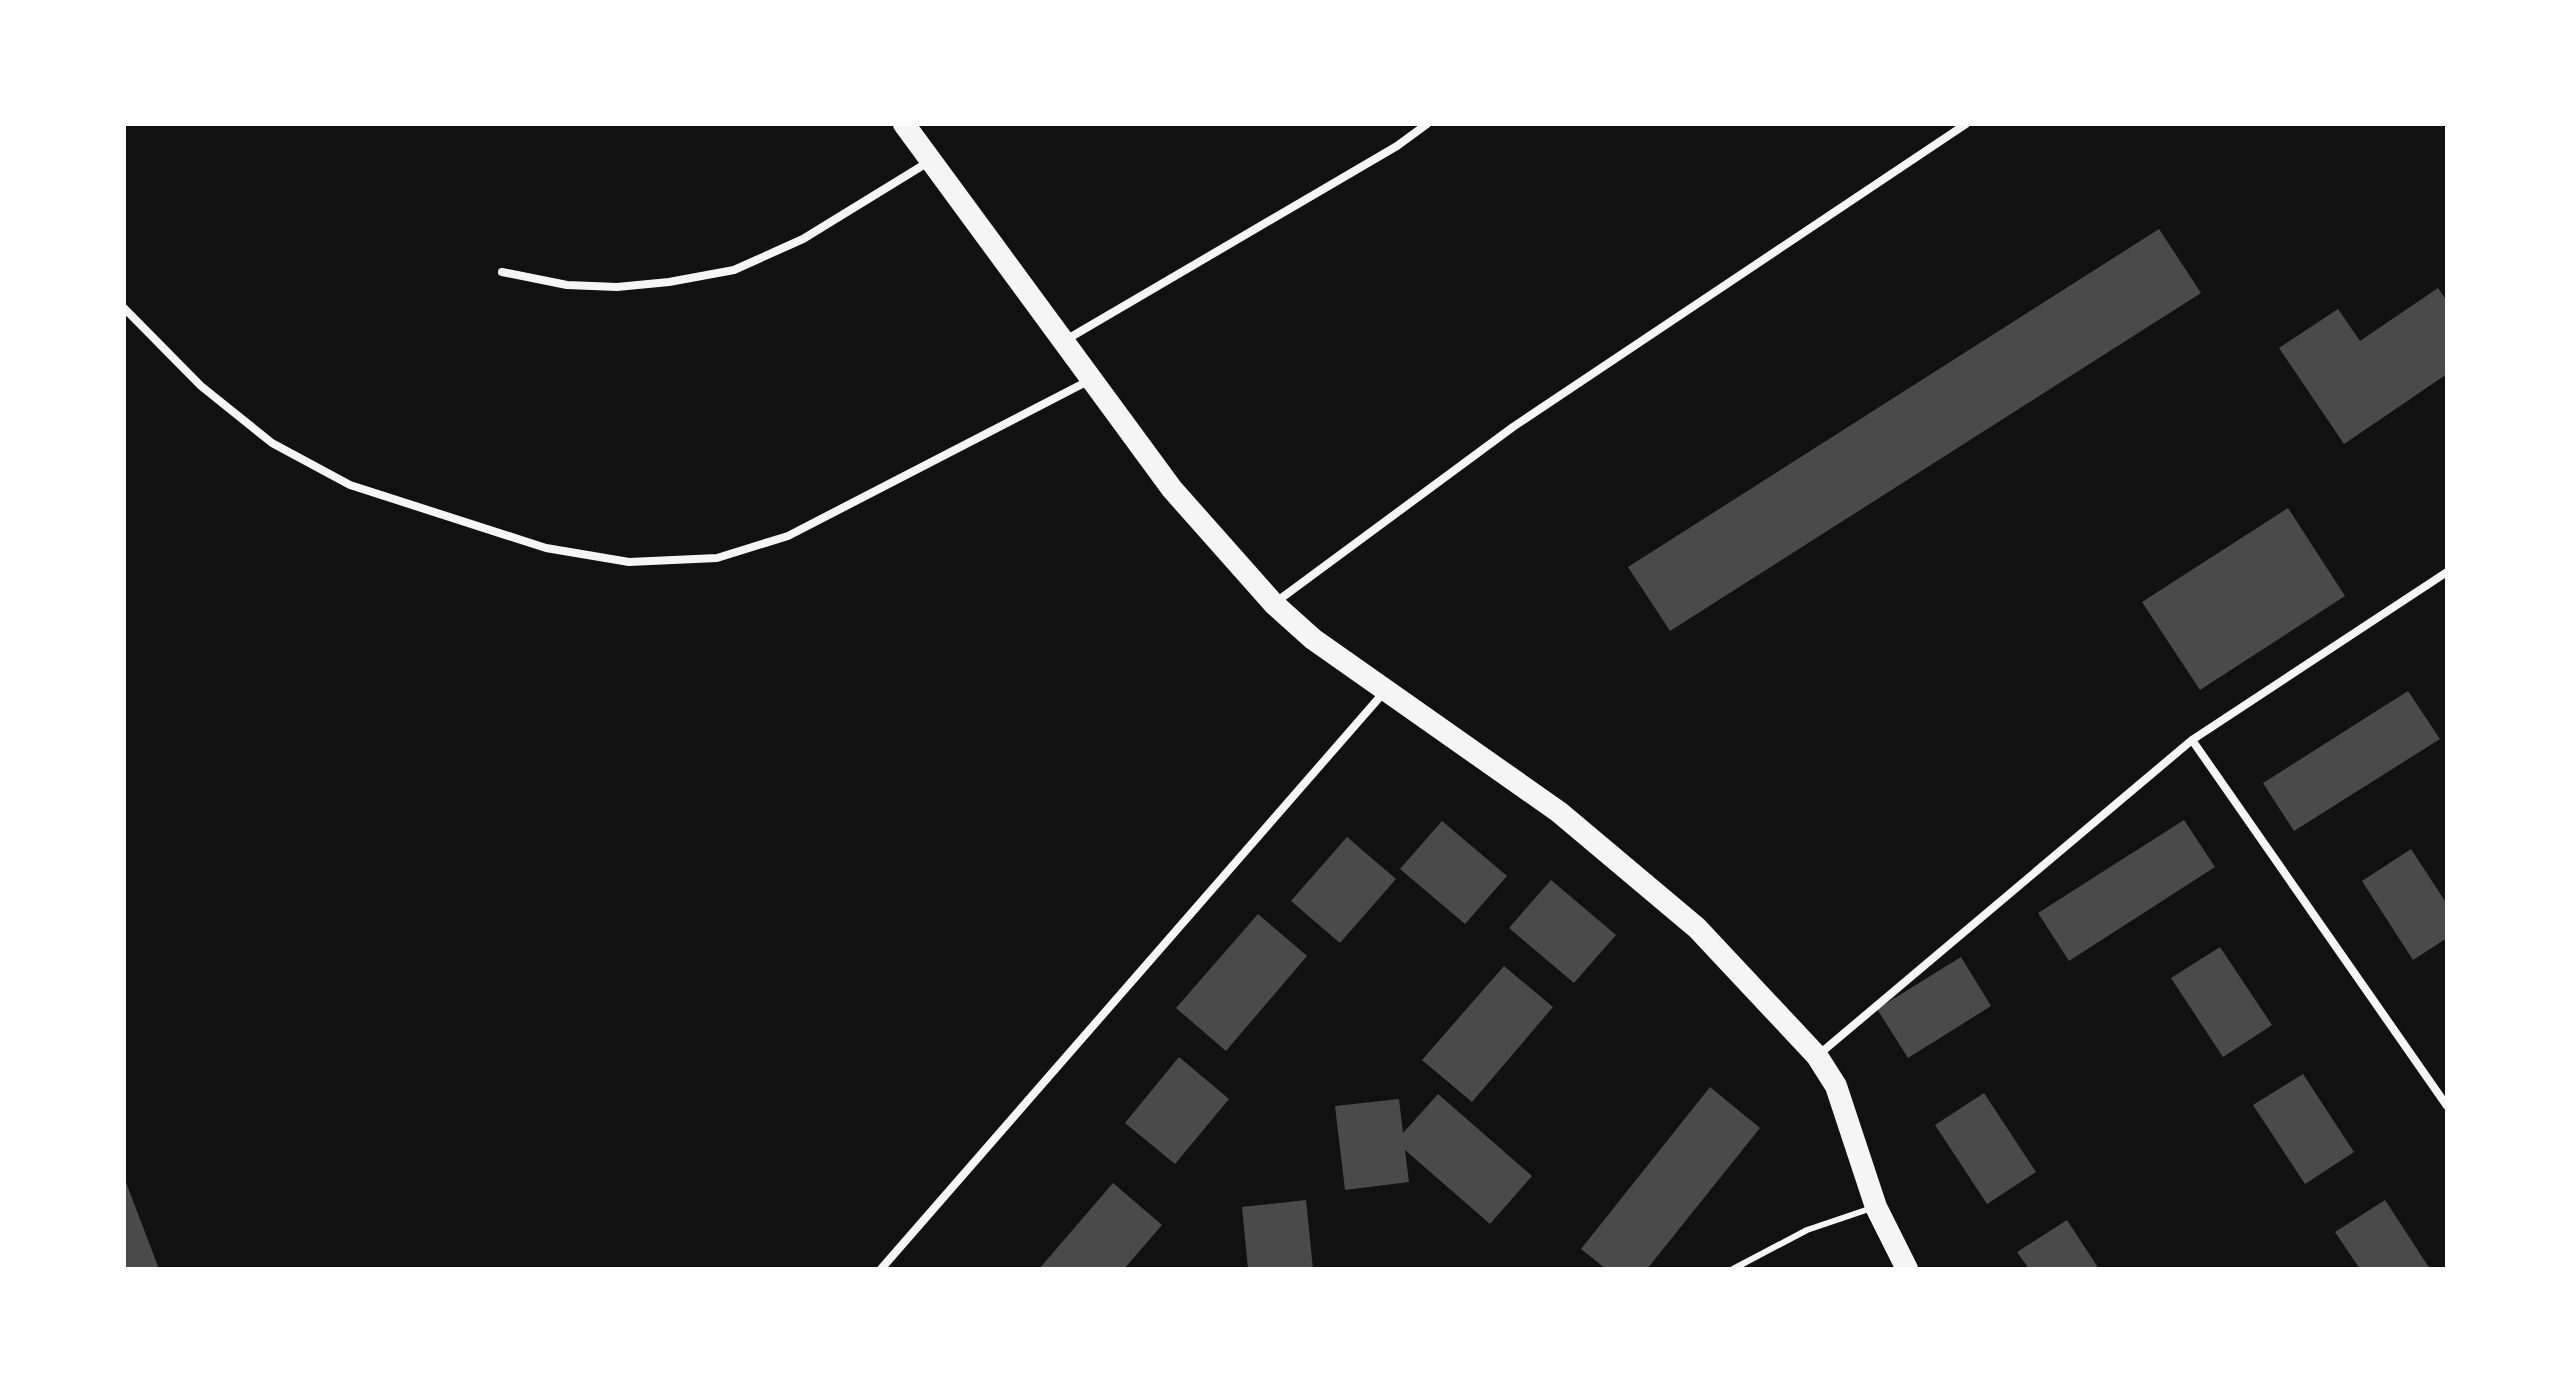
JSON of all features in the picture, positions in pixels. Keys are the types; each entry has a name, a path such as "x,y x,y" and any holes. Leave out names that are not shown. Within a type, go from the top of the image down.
{"highway":[{"path":"904,124 1172,489 1274,604 1313,639 1559,812 1697,928 1817,1056 1836,1086 1876,1207 1907,1269"}],"street":[{"path":"1063,341 1397,146 1427,124"},
{"path":"1274,604 1513,427 1966,124"},
{"path":"502,272 567,285 617,287 669,282 734,270 803,239 931,161"},
{"path":"124,308 201,386 272,443 350,485 546,548 629,562 717,558 788,536 1091,380"},
{"path":"1817,1056 2192,740 2447,572"},
{"path":"881,1269 1385,690"},
{"path":"2192,740 2447,1106"}],"lane":[{"path":"1733,1269 1807,1230 1876,1207"}],"building":[{"path":"2159,229 2201,293 1670,631 1628,567"},
{"path":"2438,288 2447,301 2447,374 2344,444 2279,348 2338,309 2360,341"},
{"path":"2288,508 2345,596 2200,690 2142,602"},
{"path":"2408,691 2440,739 2294,831 2263,783"},
{"path":"2184,820 2215,867 2069,961 2038,913"},
{"path":"1442,821 1507,876 1465,924 1400,869"},
{"path":"1347,837 1396,879 1340,943 1291,901"},
{"path":"2411,849 2447,904 2447,938 2413,960 2362,881"},
{"path":"1551,880 1616,935 1574,983 1509,928"},
{"path":"1258,914 1307,956 1226,1051 1176,1008"},
{"path":"2220,947 2272,1025 2223,1057 2171,978"},
{"path":"1961,957 1991,1006 1908,1058 1877,1009"},
{"path":"1504,966 1553,1007 1472,1102 1422,1060"},
{"path":"1179,1057 1229,1099 1175,1164 1125,1123"},
{"path":"2303,1074 2354,1152 2305,1184 2253,1105"},
{"path":"1710,1087 1760,1128 1647,1269 1606,1269 1581,1249"},
{"path":"1984,1093 2036,1172 1987,1204 1935,1125"},
{"path":"1438,1094 1532,1176 1490,1224 1405,1150 1409,1182 1345,1190 1335,1106 1399,1099 1403,1133"},
{"path":"124,1177 159,1269 124,1269"},
{"path":"1113,1183 1162,1225 1124,1269 1039,1269"},
{"path":"1306,1200 1313,1269 1248,1269 1242,1207"},
{"path":"2385,1200 2430,1269 2360,1269 2335,1232"},
{"path":"2067,1220 2099,1269 2029,1269 2017,1252"}]}
